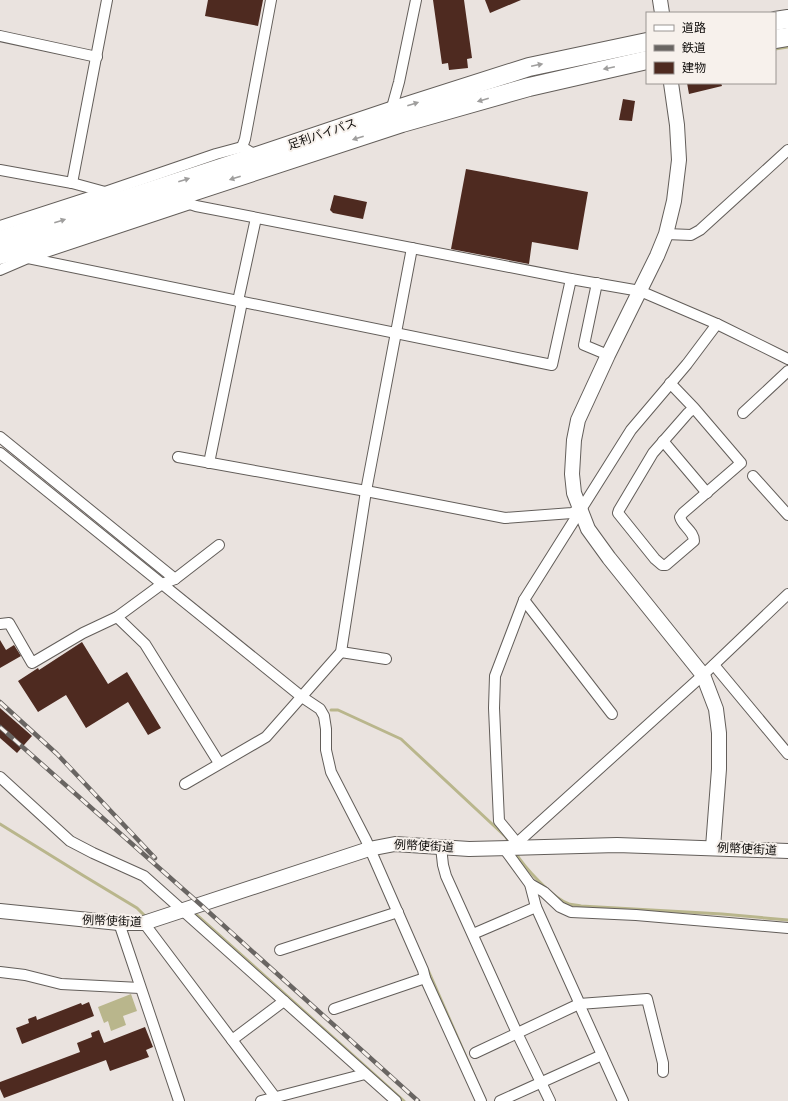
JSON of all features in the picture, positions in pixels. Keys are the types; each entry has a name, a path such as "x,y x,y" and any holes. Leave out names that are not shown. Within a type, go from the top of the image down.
{"highway":[{"path":"776,21 788,19"},
{"path":"776,39 788,37"},
{"name":"足利バイパス","path":"0,255 257,156 391,111 529,67 646,42"},
{"name":"足利バイパス","path":"0,240 26,246 189,199 409,121 529,87 646,60"}],"street":[{"path":"72,183 107,0"},
{"path":"242,147 245,138 271,0"},
{"path":"391,111 399,82 416,0"},
{"path":"660,0 662,12"},
{"path":"0,36 97,57"},
{"path":"671,84 677,125 679,160 674,201 666,234 578,420 574,440 572,474 574,493 588,529 609,558 703,675 716,709 719,733 719,769 713,847"},
{"path":"0,226 216,154 242,147 257,156"},
{"path":"666,234 691,235 700,230 788,150"},
{"path":"0,170 72,183 105,192"},
{"path":"189,199 196,206 640,291 717,324 788,359"},
{"path":"209,463 256,218"},
{"path":"0,270 26,246 240,301 552,365 571,279"},
{"path":"185,784 266,737 341,652 366,491 412,248"},
{"path":"597,283 584,345 608,355"},
{"path":"623,1101 536,907 530,884 499,821 494,708 495,676 524,600 580,510 631,430 717,324"},
{"path":"743,413 788,371"},
{"path":"670,383 694,408 741,463 680,517 694,536 694,541 670,562 666,565 662,565 655,559 618,513 650,458 663,441 694,408"},
{"path":"0,437 175,579"},
{"path":"663,441 707,493"},
{"path":"0,452 320,710 324,716 326,750 331,772 366,840 423,970 424,978 481,1101"},
{"path":"178,457 505,518 572,513 580,510"},
{"path":"753,476 788,514"},
{"path":"0,624 8,623 32,663 83,633 117,618 162,584 175,579 219,545"},
{"path":"510,846 703,675 788,594"},
{"path":"524,600 612,714"},
{"path":"117,618 145,644 219,763"},
{"path":"341,652 386,660"},
{"path":"714,665 788,754"},
{"path":"0,777 70,841 144,876 396,1101"},
{"name":"例幣使街道","path":"0,911 119,923 144,923 369,849 395,844 470,849 510,846 617,845 713,847 788,851"},
{"path":"441,847 446,876 550,1101"},
{"path":"530,884 544,892 560,907 571,912 636,915 788,928"},
{"path":"473,934 536,907"},
{"path":"280,950 398,912"},
{"path":"119,923 179,1101"},
{"path":"144,923 232,1040 269,1099 365,1074"},
{"path":"0,972 25,975 61,984 140,988"},
{"path":"334,1009 424,978"},
{"path":"475,1053 579,1004 647,999 663,1063 663,1072"},
{"path":"232,1040 284,1001"},
{"path":"500,1101 602,1055"}],"shaded area":[{"path":"131,994 137,1011 123,1016 126,1025 111,1031 108,1021 104,1023 98,1007"}],"building":[{"path":"208,0 263,0 258,26 205,16"},
{"path":"433,0 464,0 472,58 467,59 468,68 449,70 448,63 442,64"},
{"path":"485,0 521,0 490,13"},
{"path":"687,84 721,84 722,86 689,94"},
{"path":"623,99 635,101 632,121 619,120"},
{"path":"466,169 588,192 578,250 532,242 529,264 451,249"},
{"path":"334,195 367,202 363,219 333,213 330,210"},
{"path":"0,640 6,650 14,645 21,656 0,668"},
{"path":"82,642 108,684 127,672 161,728 148,735 128,702 86,728 66,695 38,712 18,681 38,668 39,670"},
{"path":"0,708 32,736 17,753 0,738"},
{"path":"89,1002 94,1016 22,1044 16,1028 29,1023 28,1019 36,1016 37,1020 81,1003 82,1005"},
{"path":"145,1027 153,1047 146,1050 149,1057 110,1071 106,1060 4,1098 0,1089 0,1082 80,1052 77,1043 92,1037 91,1033 99,1030 104,1043"}],"waterway":[{"path":"776,49 788,47"},
{"path":"331,710 338,710 401,739 506,837 510,844"},
{"path":"0,824 137,908 144,915"},
{"path":"515,852 525,866 547,889 562,901 569,904 788,920"},
{"path":"197,915 404,1101"},
{"path":"428,970 474,1075"}],"railway":[{"path":"0,702 57,754 155,858"},
{"path":"0,727 201,905 418,1101"}]}
